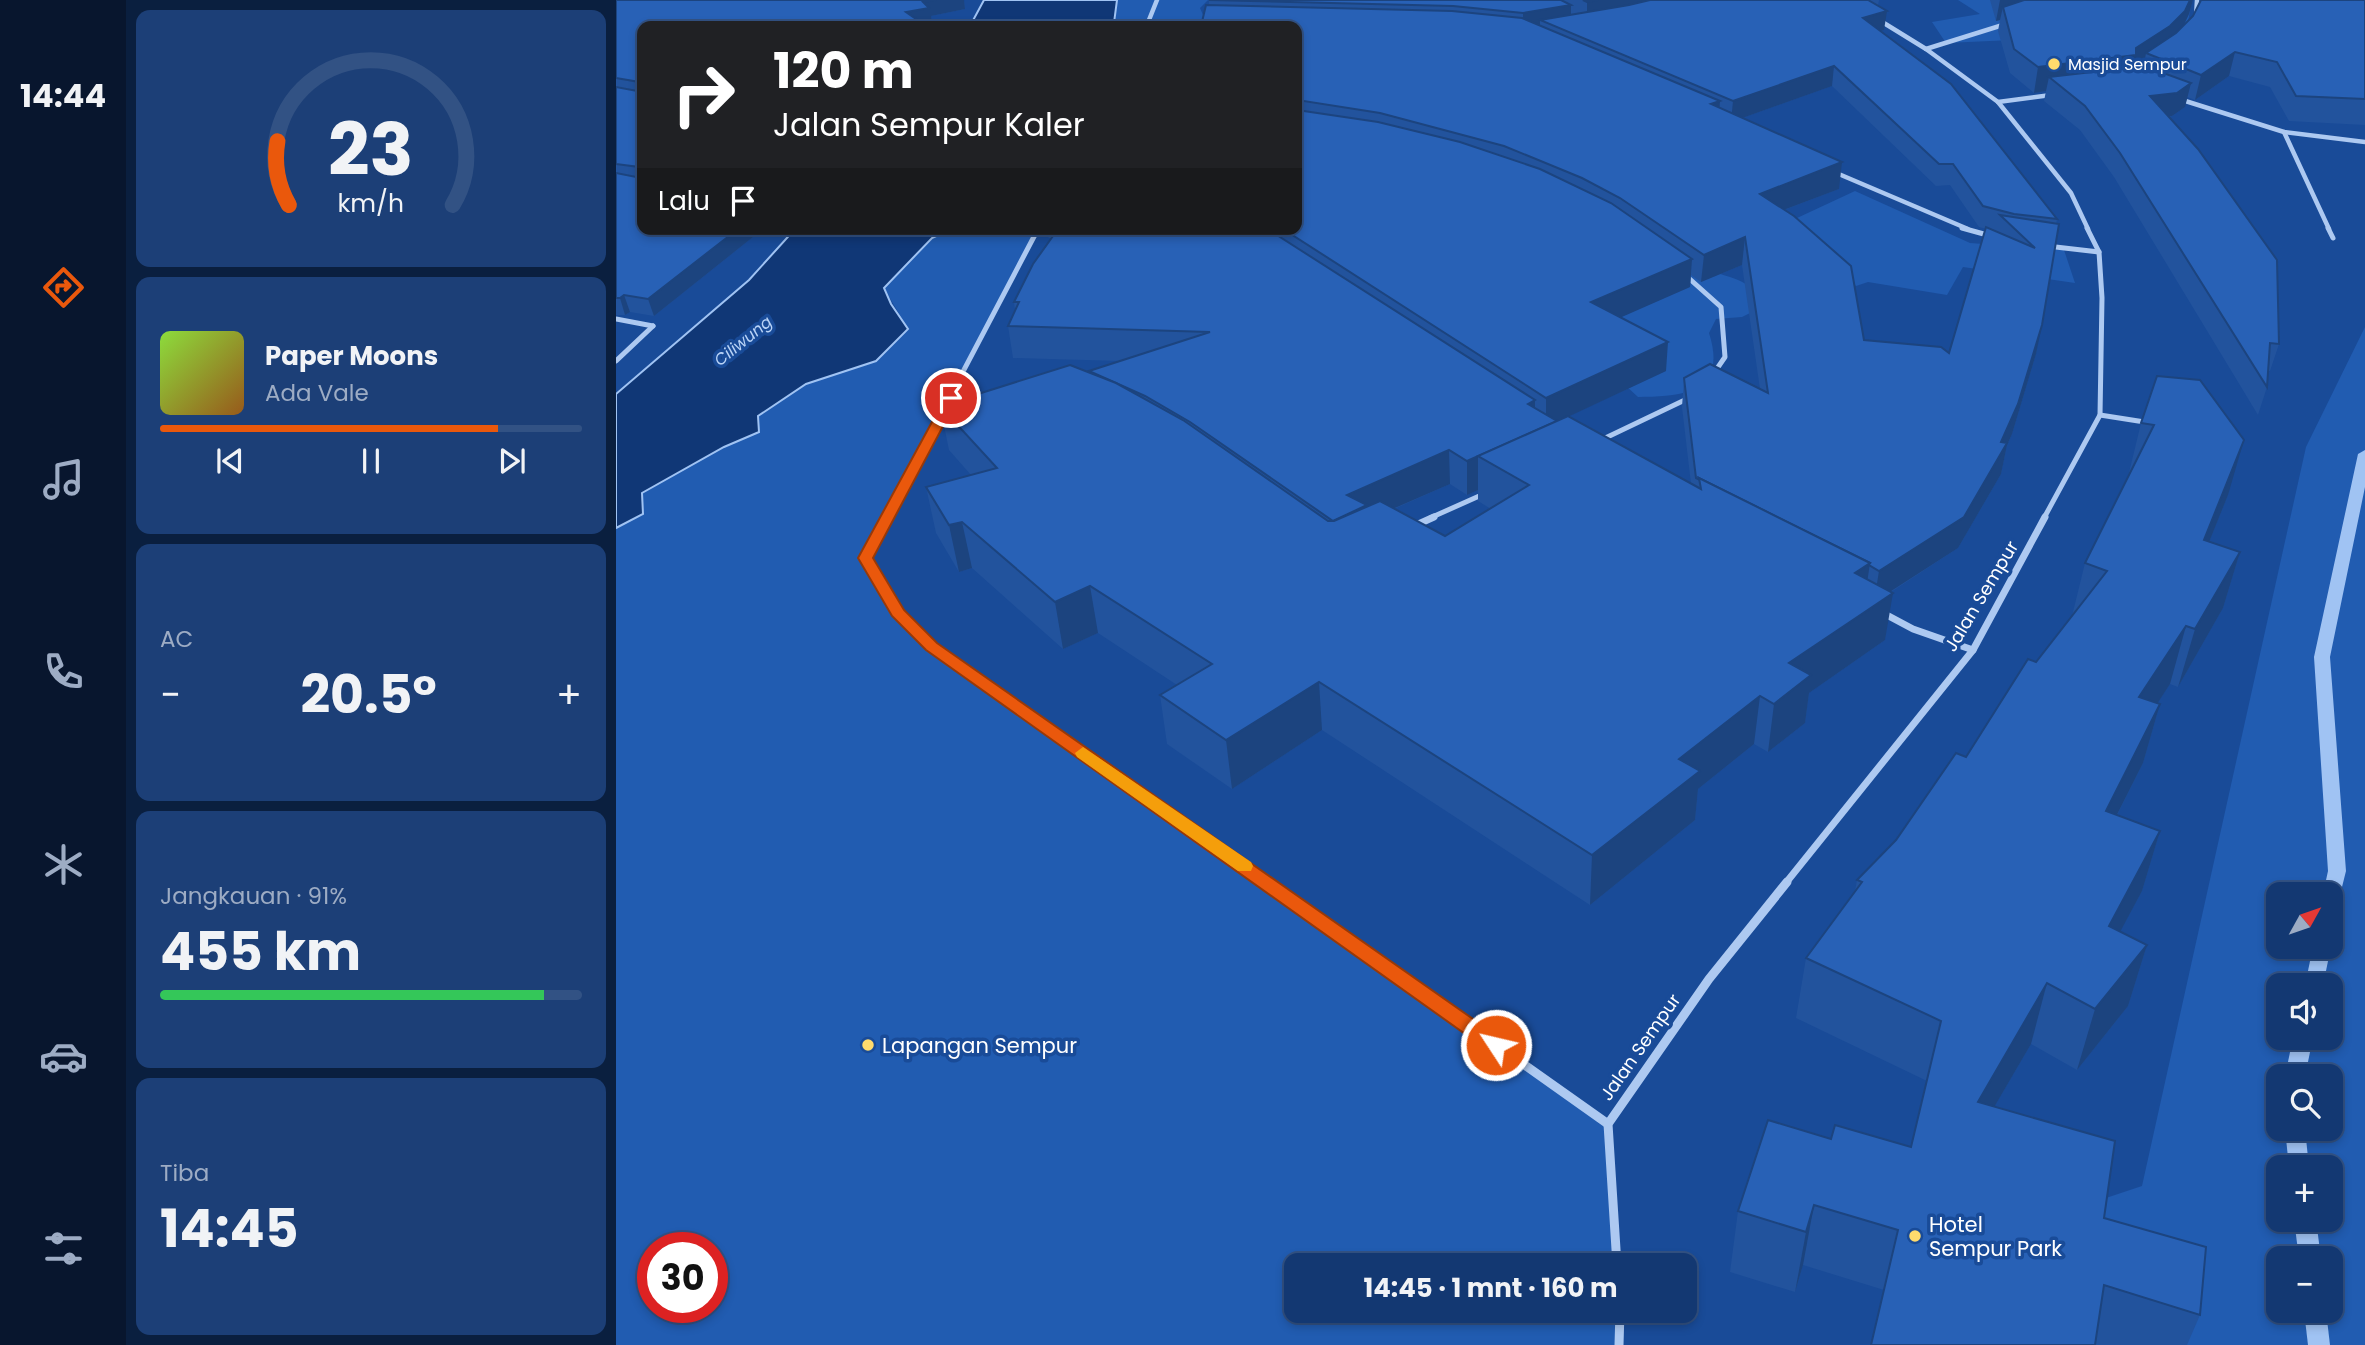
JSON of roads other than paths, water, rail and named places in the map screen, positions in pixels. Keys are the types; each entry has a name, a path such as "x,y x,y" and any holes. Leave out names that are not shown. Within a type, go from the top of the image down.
{"street":[{"path":"1148,21 1157,0"},
{"path":"2196,19 2197,0"},
{"name":"Jalan Sempur","path":"1616,1253 1608,1124 1709,979 1973,650 2100,415 2102,298 2099,252 2071,193 1998,102 1926,49 1873,16"},
{"path":"1926,49 2017,20"},
{"path":"1998,102 2062,94"},
{"path":"2171,97 2284,132 2365,142"},
{"path":"2284,132 2333,238"},
{"path":"1826,168 1959,227 1996,238"},
{"path":"1035,235 865,558 879,585 898,613 932,646 1608,1124"},
{"path":"2035,244 2099,252"},
{"path":"1677,269 1707,291 1721,307 1725,357 1707,384"},
{"path":"616,319 653,326 616,360"},
{"path":"1587,447 1701,393"},
{"path":"2100,415 2166,425"},
{"path":"1408,528 1494,489"},
{"path":"1877,610 1913,629 1973,650"},
{"path":"1619,1345 1620,1323"}],"water":[{"path":"984,0 1117,0 1114,21 973,21"},
{"name":"Ciliwung","path":"790,235 938,235 932,238 884,288 908,329 876,361 806,384 758,416 759,432 724,447 642,493 643,514 616,528 616,394 749,280"}],"waterway":[{"path":"2335,882 2337,871 2322,657 2365,454"},
{"path":"2317,973 2319,959"},
{"path":"2298,1064 2300,1050"},
{"path":"2296,1141 2298,1155"},
{"path":"2307,1232 2308,1246"},
{"path":"2316,1323 2319,1345"}],"place":[{"name":"Masjid Sempur","path":"2054,64"},
{"name":"Lapangan Sempur","path":"868,1045"},
{"name":"Hotel Sempur Park","path":"1915,1236"}]}
